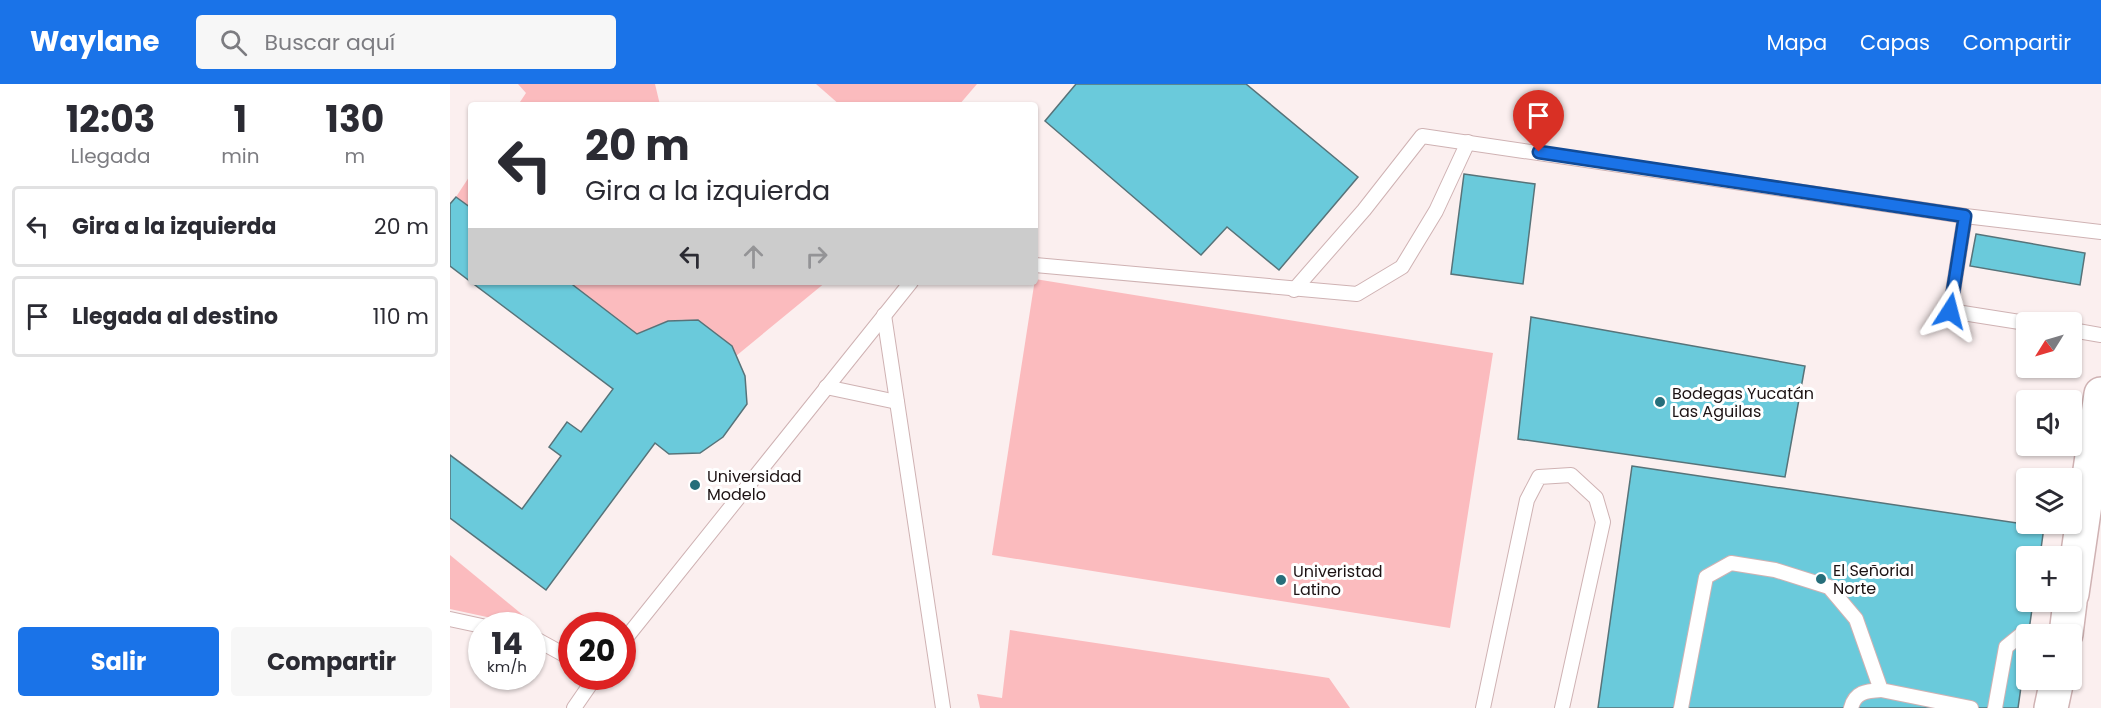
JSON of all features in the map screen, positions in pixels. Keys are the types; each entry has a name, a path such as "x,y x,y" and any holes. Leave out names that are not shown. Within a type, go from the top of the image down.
{"main road":[{"path":"2079,546 2101,394"},
{"path":"2051,708 2055,690"}],"lane":[{"path":"1294,290 1364,210 1422,136 1965,216 2101,232"},
{"path":"1038,265 1356,294 1402,267 1436,211 1468,142"},
{"path":"1965,216 1950,311 2016,321"},
{"path":"636,626 909,285"},
{"path":"884,315 943,708"},
{"path":"2082,332 2101,335"},
{"path":"826,387 897,402"},
{"path":"1483,708 1527,500 1539,477 1571,475 1596,498 1603,522 1562,708"},
{"path":"1681,708 1706,578 1731,563 1775,570 1829,587 1856,619 1881,690"},
{"path":"450,619 468,623"},
{"path":"1995,708 2006,647 2016,639"},
{"path":"574,708 586,690"},
{"path":"1851,708 1853,700 1862,692 1881,690 1971,708"}],"shaded area":[{"path":"518,84 655,84 659,102 520,102 526,93"},
{"path":"816,84 977,84 962,102 837,102"},
{"path":"468,179 468,206 456,197"},
{"path":"1038,279 1493,353 1450,628 992,555 1034,285 1038,285"},
{"path":"573,285 822,285 736,356 725,340 695,322 676,320 637,334"},
{"path":"450,555 519,612 468,613 450,609"},
{"path":"1010,630 1329,678 1350,708 980,708 977,694 1002,698"}],"building":[{"path":"1076,84 1246,84 1358,177 1279,270 1227,227 1201,255 1045,121"},
{"path":"1464,174 1535,184 1523,284 1451,274"},
{"path":"456,197 468,206 468,280 450,266 450,204"},
{"path":"1976,234 2085,253 2080,285 1970,266"},
{"path":"475,285 573,285 637,334 668,321 698,320 732,346 745,376 747,404 723,437 700,453 669,454 655,443 546,590 450,518 450,455 522,509 561,456 549,447 567,422 581,432 613,389"},
{"name":"Bodegas Yucatán Las Aguilas","path":"1531,317 1805,366 1785,477 1518,439"},
{"name":"El Señorial Norte","path":"1632,466 2016,523 2016,534 2043,534 2041,546 2016,546 2016,612 2032,612 2030,624 2016,624 2016,690 2021,690 2018,708 1598,708"}],"place":[{"name":"Bodegas Yucatán Las Aguilas","path":"1660,402"},
{"name":"Universidad Modelo","path":"695,485"},
{"name":"El Señorial Norte","path":"1821,579"},
{"name":"Univeristad Latino","path":"1281,580"}],"route":[{"path":"1539,152 1965,216 1950,311"}]}
